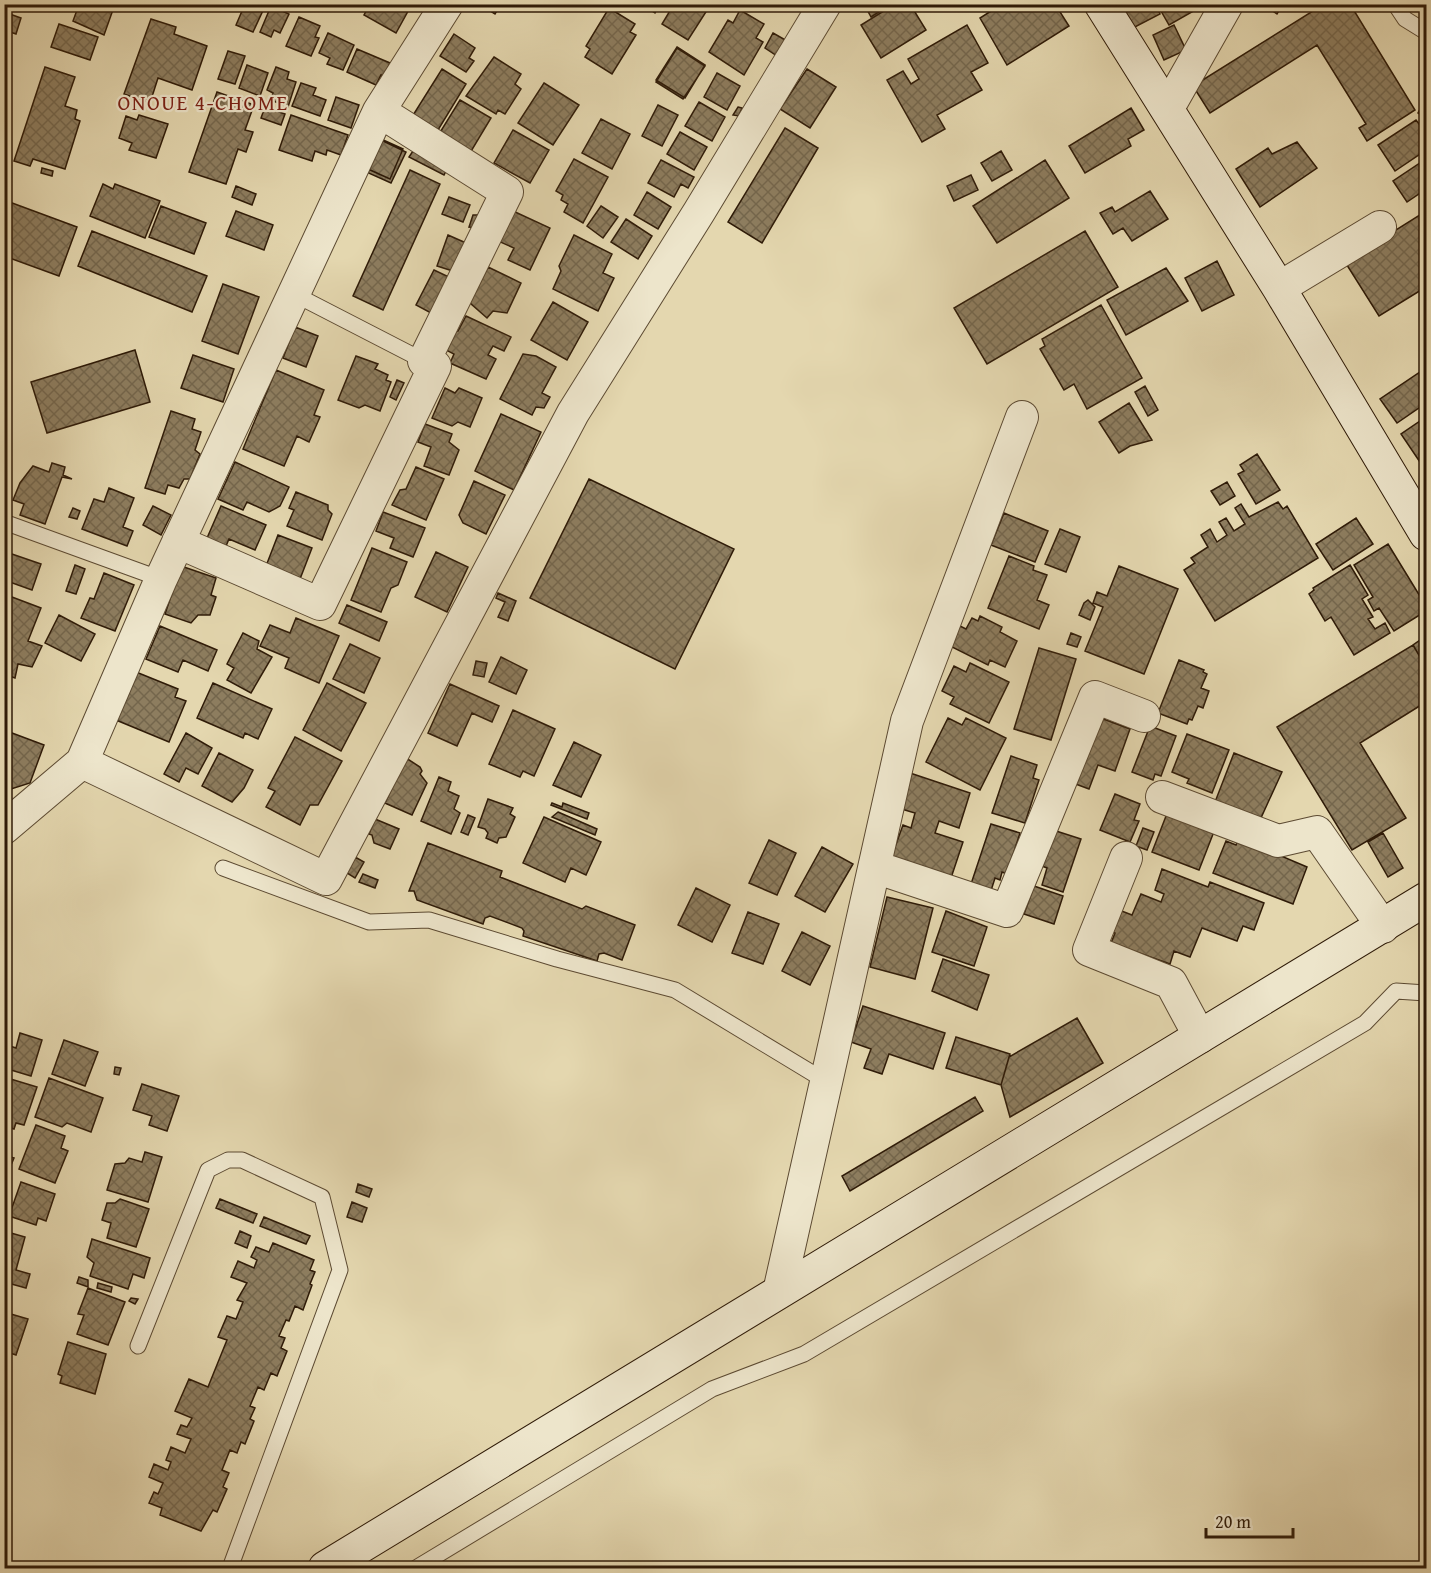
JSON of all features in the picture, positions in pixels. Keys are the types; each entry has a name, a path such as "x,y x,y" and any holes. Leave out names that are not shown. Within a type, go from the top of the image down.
{"street":[{"path":"9,817 82,762 161,579 379,111 447,4"},
{"path":"82,762 326,879 573,413 825,4"},
{"path":"1101,4 1279,288 1426,534"},
{"path":"1168,108 1227,4"},
{"path":"178,542 320,604 507,192 379,111"},
{"path":"1279,288 1380,227"},
{"path":"779,1292 907,721 1022,417"},
{"path":"875,867 1006,911 1095,697 1144,716"},
{"path":"1162,796 1278,841 1317,832 1383,927"},
{"path":"1126,858 1089,950 1171,983 1200,1037"},
{"path":"326,1569 1426,899"}],"lane":[{"path":"1395,4 1405,19 1426,32"},
{"path":"294,294 430,364"},
{"path":"4,522 161,579"},
{"path":"223,868 369,922 429,920 557,959 675,990 826,1082"},
{"path":"417,1569 712,1389 804,1354 1365,1023 1396,991 1426,993"},
{"path":"138,1346 208,1170 228,1160 242,1160 322,1197 340,1270 230,1569"}],"building":[{"path":"4,4 17,4 15,11 4,8"},
{"path":"61,4 115,4 104,35 73,21 77,10"},
{"path":"245,4 266,4 253,32 236,25"},
{"path":"370,4 412,4 396,33 364,15"},
{"path":"479,4 501,4 495,14"},
{"path":"642,4 660,4 655,13"},
{"path":"674,4 711,4 688,40 662,24"},
{"path":"864,4 889,4 890,5 871,17"},
{"path":"895,4 910,4 926,30 881,58 861,25"},
{"path":"937,4 951,4 940,10"},
{"path":"1002,4 1055,4 1069,26 1007,65 980,18"},
{"path":"1119,4 1155,4 1160,14 1131,29"},
{"path":"1157,4 1198,4 1199,8 1169,25"},
{"path":"1263,4 1283,4 1277,14"},
{"path":"1324,4 1350,4 1415,110 1367,141 1359,128 1366,124 1317,45 1210,113 1193,86"},
{"path":"271,6 289,14 280,33 274,30 271,37 260,32"},
{"path":"609,8 635,24 630,32 636,35 612,74 585,57 590,49 586,46"},
{"path":"740,10 764,24 756,38 763,42 744,75 709,52 728,20 733,23"},
{"path":"4,12 21,18 16,34 4,30"},
{"path":"299,17 320,26 315,37 319,38 311,56 286,46"},
{"path":"151,19 176,27 174,34 207,46 192,90 158,78 150,103 124,94"},
{"path":"59,24 98,37 90,60 51,47"},
{"path":"967,25 988,63 971,72 982,90 937,115 945,129 922,142 887,80 903,71 911,84 919,79 908,59"},
{"path":"1174,25 1186,50 1164,60 1153,35"},
{"path":"328,33 354,45 343,70 327,64 330,58 319,53"},
{"path":"773,33 789,42 780,58 765,48"},
{"path":"454,34 475,48 469,58 474,61 466,72 440,56"},
{"path":"677,47 705,65 685,98 656,80"},
{"path":"677,48 705,66 683,99 656,82"},
{"path":"357,49 390,63 384,76 381,75 376,85 347,72"},
{"path":"228,51 245,56 235,84 218,79"},
{"path":"494,57 521,74 515,84 521,89 505,114 498,110 496,114 466,96"},
{"path":"247,65 268,73 260,96 239,88"},
{"path":"45,67 75,77 65,106 77,110 75,119 80,121 65,169 33,159 30,166 14,161"},
{"path":"276,67 289,72 287,79 296,82 288,107 271,100 273,93 267,90"},
{"path":"442,69 466,84 435,135 410,120"},
{"path":"807,69 836,87 810,128 780,109"},
{"path":"717,73 740,86 727,110 704,97"},
{"path":"301,83 316,88 313,95 326,100 320,116 292,106"},
{"path":"544,83 579,105 553,145 518,123"},
{"path":"217,92 254,105 245,130 253,132 246,152 238,149 226,184 189,172"},
{"path":"336,97 359,105 351,128 328,120"},
{"path":"1426,98 1426,118 1418,113"},
{"path":"460,100 491,118 470,153 439,134"},
{"path":"699,102 725,117 712,141 685,126"},
{"path":"658,105 678,115 662,146 642,136"},
{"path":"265,107 285,114 281,125 261,118"},
{"path":"738,107 742,108 739,116 733,115"},
{"path":"1131,108 1144,130 1128,139 1131,146 1085,173 1069,146"},
{"path":"139,115 168,124 156,158 129,150 132,143 119,138 126,116 137,120"},
{"path":"291,115 348,135 341,155 327,150 326,155 315,151 312,161 279,150"},
{"path":"601,119 630,134 612,169 582,153"},
{"path":"1416,120 1426,133 1426,150 1395,171 1378,145"},
{"path":"785,128 818,148 762,243 728,222"},
{"path":"513,130 549,150 530,183 494,163"},
{"path":"680,132 707,147 694,170 667,154"},
{"path":"379,139 406,152 391,183 364,171"},
{"path":"381,139 403,149 390,179 368,169"},
{"path":"1297,142 1317,168 1260,207 1236,169 1268,148 1272,154"},
{"path":"413,151 447,169 444,175 409,157"},
{"path":"1001,151 1012,170 992,181 981,163"},
{"path":"574,159 608,177 583,223 564,212 568,204 561,200 563,195 556,191"},
{"path":"1426,159 1426,189 1407,202 1393,181"},
{"path":"661,160 694,177 688,188 681,184 674,197 648,183"},
{"path":"1045,160 1069,198 997,243 973,206"},
{"path":"42,168 53,171 52,176 41,173"},
{"path":"410,170 440,184 383,310 353,296"},
{"path":"971,175 978,190 954,201 947,186"},
{"path":"103,184 113,189 115,184 160,201 145,238 90,216"},
{"path":"236,186 256,194 252,205 232,197"},
{"path":"1150,191 1168,219 1132,241 1123,228 1113,234 1100,213 1112,207 1115,212"},
{"path":"647,192 671,207 658,229 634,215"},
{"path":"449,197 470,205 463,222 442,214"},
{"path":"4,200 77,227 59,276 4,256"},
{"path":"161,206 206,223 194,254 149,237"},
{"path":"601,206 618,217 603,238 587,226"},
{"path":"236,211 273,225 264,250 226,236"},
{"path":"513,211 550,228 530,270 508,260 514,248 498,241"},
{"path":"1426,211 1426,287 1379,316 1345,262"},
{"path":"473,215 480,215 478,228 469,227"},
{"path":"626,219 652,236 638,259 611,242"},
{"path":"92,231 207,276 192,312 78,266"},
{"path":"1085,231 1118,287 987,364 954,308"},
{"path":"448,235 466,243 456,272 437,266"},
{"path":"574,235 612,254 603,273 614,278 598,311 553,289 561,271 559,266"},
{"path":"1217,261 1234,295 1202,311 1185,278"},
{"path":"488,267 521,283 507,313 493,311 487,318 470,303"},
{"path":"1166,268 1188,301 1126,335 1107,300"},
{"path":"434,270 449,277 431,313 416,305"},
{"path":"223,284 259,297 238,354 202,341"},
{"path":"553,302 588,322 567,360 531,340"},
{"path":"1101,305 1142,378 1087,409 1074,384 1064,390 1040,349 1045,346 1042,339"},
{"path":"466,316 511,337 504,351 493,346 488,355 496,359 486,379 450,363 454,354 444,349 451,332 458,331"},
{"path":"295,327 318,336 306,367 283,358"},
{"path":"135,350 150,402 47,433 31,382"},
{"path":"523,354 536,356 556,367 542,393 550,397 544,408 536,407 532,415 500,399"},
{"path":"193,355 234,369 223,402 181,388"},
{"path":"356,356 378,364 375,369 388,375 386,380 391,382 380,411 365,405 359,408 338,400"},
{"path":"1426,368 1426,403 1397,423 1380,399"},
{"path":"276,370 324,390 314,415 320,417 309,442 297,436 284,466 243,449"},
{"path":"397,380 404,383 396,400 390,397"},
{"path":"1145,386 1158,410 1148,416 1135,392"},
{"path":"445,388 455,393 459,388 482,398 470,427 458,422 452,426 432,418"},
{"path":"1129,403 1152,440 1130,446 1119,453 1099,422"},
{"path":"171,411 195,419 192,429 201,432 195,450 200,454 190,479 184,479 179,488 168,485 165,494 145,488"},
{"path":"501,414 541,432 514,490 475,471"},
{"path":"1426,417 1426,471 1401,434"},
{"path":"425,424 452,434 449,442 459,450 449,475 424,466 431,447 418,442"},
{"path":"1257,454 1280,490 1256,504 1238,474 1244,471 1240,465"},
{"path":"4,460 11,462 4,479"},
{"path":"235,462 289,487 280,506 269,512 247,502 243,510 218,499"},
{"path":"52,463 65,467 63,475 72,479 62,477 45,524 20,515 24,504 13,500 20,483 33,466 49,472"},
{"path":"416,467 444,479 426,520 392,505 400,490 406,489"},
{"path":"589,479 734,549 675,669 530,598"},
{"path":"474,481 505,495 486,534 463,523 459,515"},
{"path":"1227,482 1235,496 1220,505 1211,491"},
{"path":"109,488 134,498 123,527 133,531 127,546 82,529 94,499 104,502"},
{"path":"296,492 328,505 328,510 332,514 322,540 287,526 294,510 289,508"},
{"path":"1278,502 1283,509 1287,506 1318,558 1215,621 1184,570 1195,563 1191,558 1208,547 1201,535 1210,529 1217,542 1227,535 1219,522 1226,518 1234,531 1245,524 1235,508 1241,504 1249,517"},
{"path":"153,506 171,515 161,535 143,525"},
{"path":"221,506 266,525 255,550 229,539 226,546 207,538"},
{"path":"73,508 80,511 77,519 69,517"},
{"path":"383,512 425,528 413,557 390,548 394,538 376,531"},
{"path":"1004,513 1048,531 1035,562 991,545"},
{"path":"1356,518 1373,544 1333,570 1316,544"},
{"path":"1060,529 1080,537 1066,572 1045,564"},
{"path":"278,535 312,548 300,579 266,566"},
{"path":"1388,544 1426,606 1426,611 1394,631 1379,608 1374,611 1368,600 1373,597 1354,565"},
{"path":"372,548 407,562 398,585 391,588 381,612 351,600"},
{"path":"436,552 468,567 447,612 415,597"},
{"path":"9,553 41,564 32,590 4,580 4,564"},
{"path":"1009,556 1034,566 1033,570 1047,575 1037,600 1049,605 1039,629 988,608"},
{"path":"75,565 85,569 76,594 66,591"},
{"path":"1350,565 1368,595 1362,599 1373,617 1368,619 1375,629 1385,623 1390,633 1354,655 1331,617 1325,621 1309,594 1314,590 1313,588"},
{"path":"181,566 216,578 211,595 216,597 210,615 198,615 191,623 165,614"},
{"path":"1119,566 1178,589 1144,674 1085,651 1103,607 1093,603 1097,592 1107,596"},
{"path":"104,573 134,585 115,631 81,618 90,598 94,599"},
{"path":"498,593 516,601 508,621 498,617 505,602 496,598"},
{"path":"4,594 41,608 28,641 42,646 32,667 18,664 15,678 4,674"},
{"path":"1088,600 1095,607 1090,620 1079,615 1084,603"},
{"path":"347,605 387,622 379,641 339,623"},
{"path":"59,615 95,634 81,661 45,643"},
{"path":"980,616 1002,627 1000,632 1017,641 1005,667 990,660 988,665 950,646 960,626 966,629 972,618 978,621"},
{"path":"296,618 339,636 319,683 285,668 289,658 260,646 270,625 290,633"},
{"path":"160,626 217,650 208,671 183,660 178,672 146,659"},
{"path":"243,633 259,641 257,649 272,657 251,693 227,680 234,668 227,664"},
{"path":"1071,633 1081,637 1077,647 1067,644"},
{"path":"1426,636 1426,667 1413,645"},
{"path":"350,644 380,658 364,693 333,679"},
{"path":"1413,645 1426,667 1426,702 1360,743 1406,818 1352,850 1277,727"},
{"path":"1039,648 1076,659 1051,740 1014,729"},
{"path":"501,657 527,670 516,694 489,682"},
{"path":"1179,660 1204,670 1203,672 1207,674 1201,688 1209,691 1203,708 1198,706 1192,720 1189,719 1187,724 1158,713"},
{"path":"476,661 487,663 484,677 473,675"},
{"path":"970,663 1009,682 989,723 950,704 954,697 942,691 954,666 966,672"},
{"path":"136,672 178,689 175,697 186,701 169,742 116,720"},
{"path":"213,683 272,709 258,739 245,733 243,738 197,718"},
{"path":"327,683 366,703 341,751 303,730"},
{"path":"450,684 499,706 492,722 472,713 457,746 428,733"},
{"path":"513,710 555,729 534,776 523,771 520,777 489,764"},
{"path":"1098,717 1130,729 1115,771 1098,765 1089,789 1073,783"},
{"path":"948,718 962,725 966,718 1006,738 980,790 926,762"},
{"path":"1150,726 1176,736 1161,776 1155,774 1153,780 1132,772"},
{"path":"4,730 44,745 30,783 11,789 4,786"},
{"path":"186,733 212,748 198,774 186,768 179,782 164,774"},
{"path":"1187,734 1229,750 1212,793 1187,783 1189,779 1172,772"},
{"path":"295,737 342,761 318,805 310,805 300,825 266,807 275,791 268,788"},
{"path":"574,742 601,755 581,797 553,785"},
{"path":"219,753 253,770 244,788 232,802 202,786"},
{"path":"1234,753 1282,772 1260,820 1215,802"},
{"path":"1011,756 1037,765 1033,778 1039,780 1025,823 992,813"},
{"path":"406,758 420,767 422,771 420,774 427,783 412,815 385,803"},
{"path":"910,773 970,793 959,828 939,821 935,833 963,842 949,884 891,858 903,825 911,828 915,813 898,808"},
{"path":"439,777 451,782 448,791 459,796 454,809 460,813 451,834 421,821"},
{"path":"1115,794 1140,804 1134,820 1139,821 1130,842 1100,830"},
{"path":"488,799 513,808 510,814 515,817 506,837 499,838 497,843 486,838 488,833 485,829 478,827"},
{"path":"552,803 562,807 563,803 589,813 587,819 551,805"},
{"path":"1168,811 1215,829 1199,870 1152,852"},
{"path":"558,812 597,829 595,835 552,817"},
{"path":"468,815 475,818 468,835 461,832"},
{"path":"544,817 601,842 586,875 571,868 565,882 523,863"},
{"path":"375,819 399,829 390,849 374,843 372,835 369,834"},
{"path":"991,824 1020,833 1007,874 1002,872 1000,880 995,878 989,897 969,890"},
{"path":"1143,828 1154,832 1147,850 1136,846"},
{"path":"1053,830 1081,839 1063,892 1042,885 1047,868 1042,866"},
{"path":"1383,833 1403,868 1388,877 1368,842"},
{"path":"1239,838 1307,867 1293,904 1213,873 1226,841 1236,845"},
{"path":"769,840 796,853 777,895 749,883"},
{"path":"428,843 502,871 500,877 582,909 586,906 635,925 622,960 604,953 599,954 597,961 523,936 522,928 490,916 485,918 483,924 417,900 414,891 409,891"},
{"path":"822,847 853,864 825,912 795,896"},
{"path":"355,857 364,862 355,878 347,873"},
{"path":"1162,869 1208,887 1210,882 1264,903 1254,930 1243,926 1237,941 1202,928 1190,957 1174,951 1170,964 1111,943 1115,933 1111,931 1119,910 1132,915 1141,894 1161,902 1164,894 1155,890"},
{"path":"363,874 378,880 375,888 359,882"},
{"path":"1034,886 1063,896 1054,924 1024,914"},
{"path":"696,888 730,905 712,942 678,925"},
{"path":"887,897 933,908 915,979 870,967"},
{"path":"946,911 987,927 974,966 932,952"},
{"path":"748,912 779,924 763,964 732,953"},
{"path":"802,932 830,946 810,985 782,971"},
{"path":"943,959 989,975 977,1010 932,991"},
{"path":"863,1006 945,1033 933,1069 889,1054 882,1074 864,1068 871,1049 851,1042"},
{"path":"1077,1018 1103,1063 1010,1117 1001,1085 1009,1057"},
{"path":"20,1033 42,1040 31,1076 4,1068 4,1044 16,1048"},
{"path":"956,1037 1010,1054 1001,1085 946,1068"},
{"path":"64,1040 98,1052 85,1086 52,1074"},
{"path":"115,1067 121,1068 119,1075 114,1074"},
{"path":"4,1077 37,1087 24,1125 16,1123 14,1129 4,1126"},
{"path":"49,1078 103,1098 91,1132 67,1123 62,1127 35,1117"},
{"path":"142,1084 179,1096 167,1131 149,1125 152,1116 133,1110"},
{"path":"975,1097 983,1111 850,1191 842,1176"},
{"path":"36,1125 65,1136 61,1148 68,1151 55,1183 19,1169"},
{"path":"145,1152 162,1157 148,1202 107,1190 115,1164 125,1163 129,1158 142,1162"},
{"path":"4,1155 14,1158 4,1182"},
{"path":"21,1182 55,1194 46,1221 38,1218 36,1225 9,1216"},
{"path":"358,1184 372,1189 369,1197 356,1192"},
{"path":"120,1199 149,1209 136,1247 107,1238 111,1223 102,1220 107,1203 115,1203"},
{"path":"220,1199 257,1214 253,1223 216,1208"},
{"path":"352,1202 367,1208 362,1222 347,1217"},
{"path":"264,1217 310,1236 306,1244 260,1226"},
{"path":"4,1231 25,1237 16,1270 30,1274 26,1288 4,1282"},
{"path":"240,1231 251,1236 247,1248 235,1243"},
{"path":"92,1239 150,1258 144,1278 133,1274 128,1289 90,1276 94,1263 87,1257"},
{"path":"273,1243 314,1260 310,1270 315,1272 310,1284 312,1285 303,1310 295,1306 289,1321 286,1320 279,1336 285,1338 281,1348 287,1351 277,1376 271,1373 264,1390 258,1387 250,1406 255,1408 250,1419 254,1421 245,1444 241,1442 237,1453 230,1450 222,1470 229,1473 223,1487 227,1489 217,1512 213,1510 201,1531 160,1515 162,1508 149,1503 154,1492 158,1494 163,1483 149,1477 154,1464 168,1470 171,1462 166,1460 171,1447 185,1453 191,1439 177,1434 181,1425 187,1427 192,1418 175,1411 189,1379 208,1387 227,1340 218,1337 227,1316 236,1319 243,1302 237,1300 247,1283 231,1277 238,1261 254,1268 257,1260 251,1257 256,1247 269,1252"},
{"path":"79,1277 88,1280 88,1287 77,1283"},
{"path":"98,1283 112,1287 111,1292 97,1288"},
{"path":"88,1288 125,1302 108,1345 77,1334 84,1315 78,1314"},
{"path":"131,1298 138,1299 135,1304 129,1301"},
{"path":"4,1312 28,1319 16,1355 4,1351"},
{"path":"68,1342 106,1354 95,1394 60,1383 62,1376 58,1374"}],"district":[{"name":"ONOUE 4-CHOME","path":"203,103"}]}
